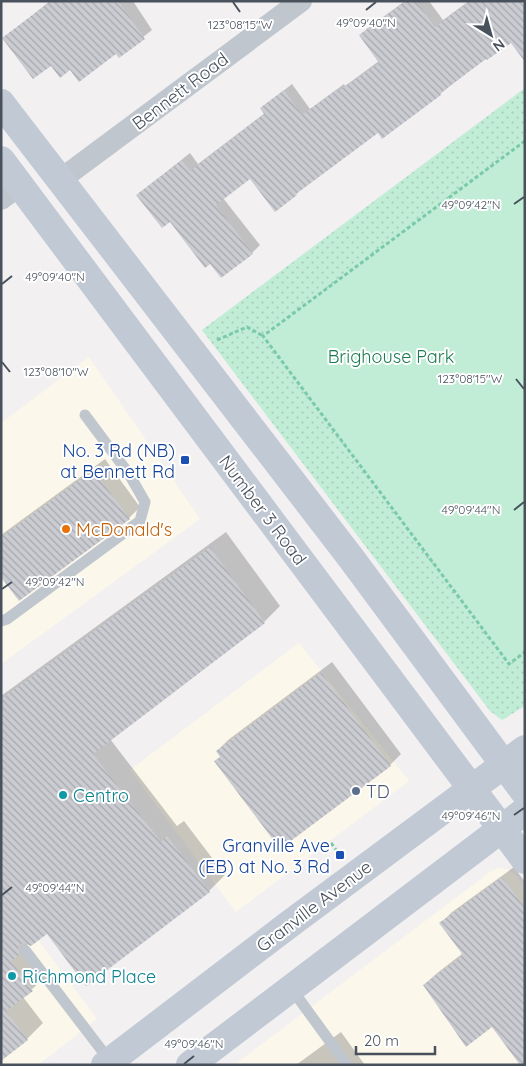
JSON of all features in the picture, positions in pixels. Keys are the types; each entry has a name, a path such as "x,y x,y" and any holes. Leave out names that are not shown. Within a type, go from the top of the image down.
{"main road":[{"path":"1,103 351,558 514,756 525,793"},
{"name":"Number 3 Road","path":"1,160 11,192 525,860"},
{"path":"11,192 66,189"},
{"name":"Granville Avenue","path":"107,1063 514,756"},
{"path":"190,1065 525,811"}],"street":[{"name":"Bennett Road","path":"66,189 300,1"}],"lane":[{"path":"1,621 7,619 140,521 145,502 129,474 85,415"},
{"path":"25,950 107,1063"},
{"path":"290,988 348,1065"}],"path":[{"path":"263,336 525,141"},
{"path":"215,341 247,327 263,336 509,664 525,652"},
{"path":"331,843 340,855"}],"shaded area":[{"path":"89,357 200,519 1,664 1,423"},
{"path":"299,643 409,781 236,912 130,770"},
{"path":"498,868 507,869 516,875 525,887 525,1065 234,1065 490,872"},
{"path":"1,890 97,1019 38,1065 1,1065"}],"green space":[{"name":"Brighouse Park","path":"525,88 525,706 502,720 490,711 202,330"},
{"name":"Brighouse Park","path":"525,141 525,652 509,664 263,336"}],"building":[{"path":"51,1 118,1 145,39 119,58 116,54 79,82 70,70 60,78 51,66 33,79 2,38"},
{"path":"406,1 416,1 435,27 470,1 525,1 525,62 511,43 440,93 441,95 382,139 378,133 296,194 275,212 250,179 216,205 253,254 221,278 210,264 205,268 170,222 162,228 136,195 182,160 190,171 264,114 260,108 284,90 302,115 379,63 359,35"},
{"name":"McDonald's","path":"93,470 130,519 19,601 1,577 1,537"},
{"name":"Centro","path":"210,547 265,623 93,754 161,842 167,836 210,892 86,986 47,934 31,946 25,943 20,944 19,955 11,961 33,991 6,1011 28,1040 1,1061 1,699"},
{"path":"321,672 391,766 280,849 214,761 220,757 216,751"},
{"path":"502,877 525,908 525,1065 520,1065 492,1027 466,1047 423,985 463,955 439,923"}],"place":[{"name":"No. 3 Rd (NB) at Bennett Rd","path":"185,460"},
{"name":"McDonald's","path":"66,529"},
{"name":"TD","path":"356,791"},
{"name":"Centro","path":"63,795"},
{"name":"Granville Ave (EB) at No. 3 Rd","path":"340,855"},
{"name":"Richmond Place","path":"12,976"}]}
